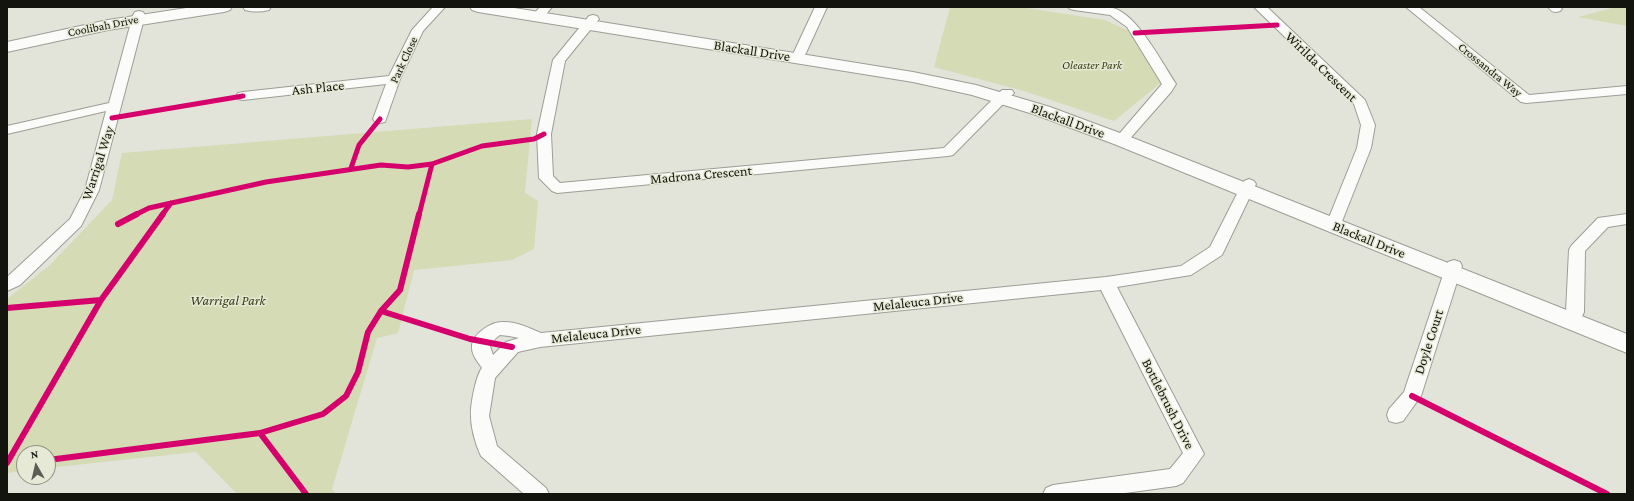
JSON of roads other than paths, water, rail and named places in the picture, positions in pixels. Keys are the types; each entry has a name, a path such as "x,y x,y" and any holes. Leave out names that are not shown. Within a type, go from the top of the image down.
{"main road":[{"name":"Coolibah Drive","path":"7,47 188,7"},
{"name":"Coolibah Drive","path":"7,42 63,29 138,17 224,7"},
{"path":"251,7 263,7"},
{"name":"Blackall Drive","path":"478,7 543,11"},
{"name":"Blackall Drive","path":"520,7 590,22 798,56 1004,95 1064,119 1123,138 1453,270 1573,316 1627,333"},
{"name":"Blackall Drive","path":"1573,316 1627,344"}],"street":[{"name":"Park Close","path":"380,119 394,79 418,30 439,7"},
{"path":"798,56 821,7"},
{"path":"1074,7 1113,12 1131,25 1169,84 1123,138"},
{"name":"Wirilda Crescent","path":"1260,7 1360,103 1368,125 1364,148 1336,222"},
{"name":"Crossandra Way","path":"1412,7 1526,99 1627,90"},
{"name":"Warrigal Way","path":"7,286 76,222 92,190 138,17"},
{"name":"Madrona Crescent","path":"590,22 559,60 544,134 546,178 557,188 948,152 1004,95"},
{"name":"Ash Place","path":"243,96 394,79"},
{"name":"Warrigal Way","path":"7,130 21,125 116,104"},
{"name":"Melaleuca Drive","path":"539,494 488,450 480,416 486,376 512,347 540,340 1106,283 1185,271 1216,251 1247,188"},
{"path":"1573,316 1577,250 1603,222 1627,219"},
{"name":"Doyle Court","path":"1396,415 1412,396 1453,270"},
{"name":"Bottlebrush Drive","path":"1053,494 1176,477 1194,454 1106,283"},
{"name":"Melaleuca Drive","path":"492,368 482,354 481,345 491,332 500,329 513,329 540,340"}],"park label":[{"name":"Oleaster Park","path":"1092,65"},
{"name":"Warrigal Park","path":"228,301"}]}
